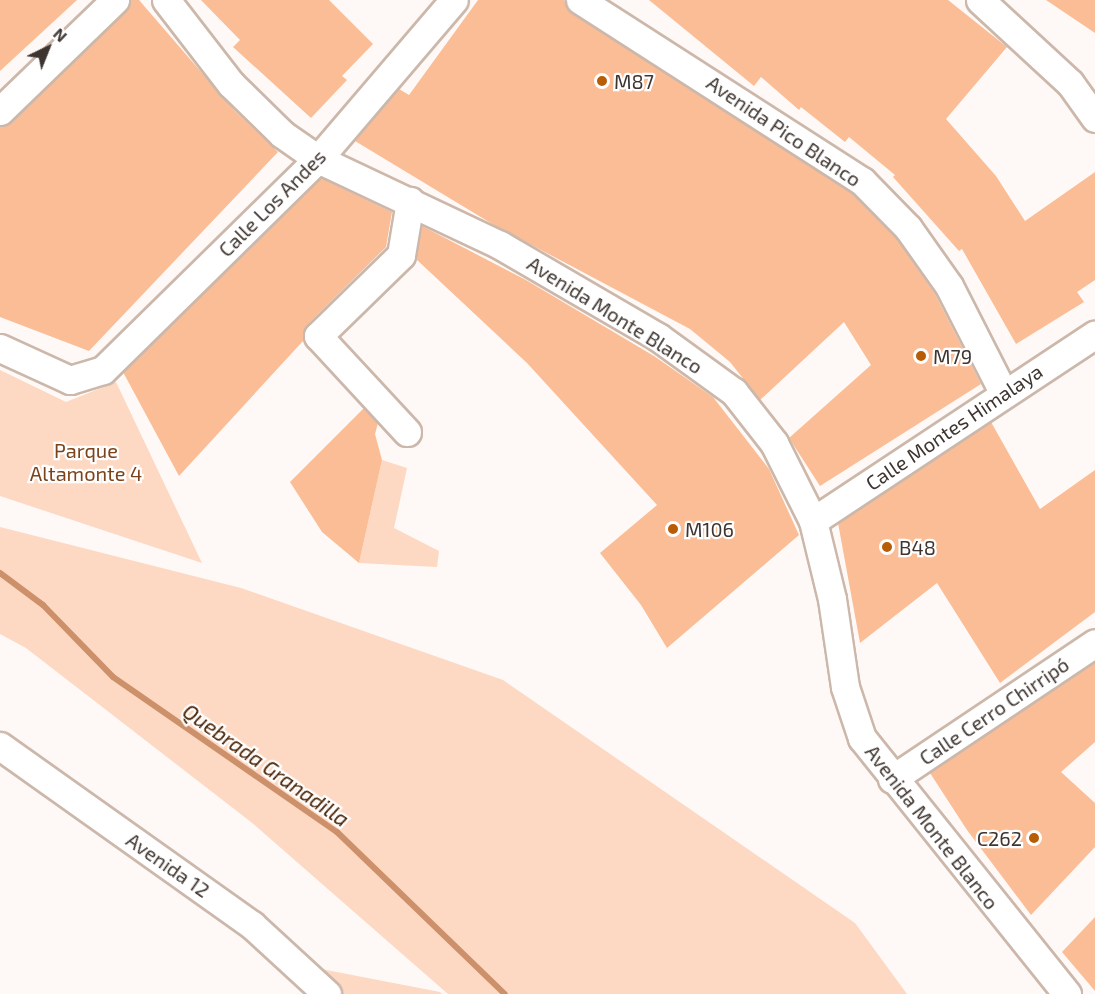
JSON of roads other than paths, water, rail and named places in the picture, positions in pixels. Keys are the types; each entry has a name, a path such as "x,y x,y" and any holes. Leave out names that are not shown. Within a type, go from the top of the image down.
{"street":[{"path":"0,111 115,0"},
{"name":"Avenida Monte Blanco","path":"166,0 231,84 282,134 318,159 500,245 648,332 734,392 774,444 813,521 832,599 845,687 862,738 892,779 1067,994"},
{"name":"Calle Los Andes","path":"0,348 70,380 103,370 318,159 454,0"},
{"name":"Avenida Pico Blanco","path":"580,0 862,181 908,228 949,286 1004,394"},
{"path":"980,0 1070,83 1095,118"},
{"path":"407,432 318,336 401,255 410,201"},
{"name":"Calle Montes Himalaya","path":"813,521 1095,334"},
{"name":"Calle Cerro Chirripó","path":"892,779 1095,643"},
{"name":"Avenida 12","path":"0,746 252,925 327,994"}],"waterway":[{"name":"Quebrada Granadilla","path":"0,573 43,605 113,677 337,832 505,994"}],"place":[{"name":"M87","path":"602,81"},
{"name":"M79","path":"921,356"},
{"name":"M106","path":"673,529"},
{"name":"B48","path":"887,547"},
{"name":"C262","path":"1034,838"}],"park label":[{"name":"Parque Altamonte 4","path":"86,462"}]}
